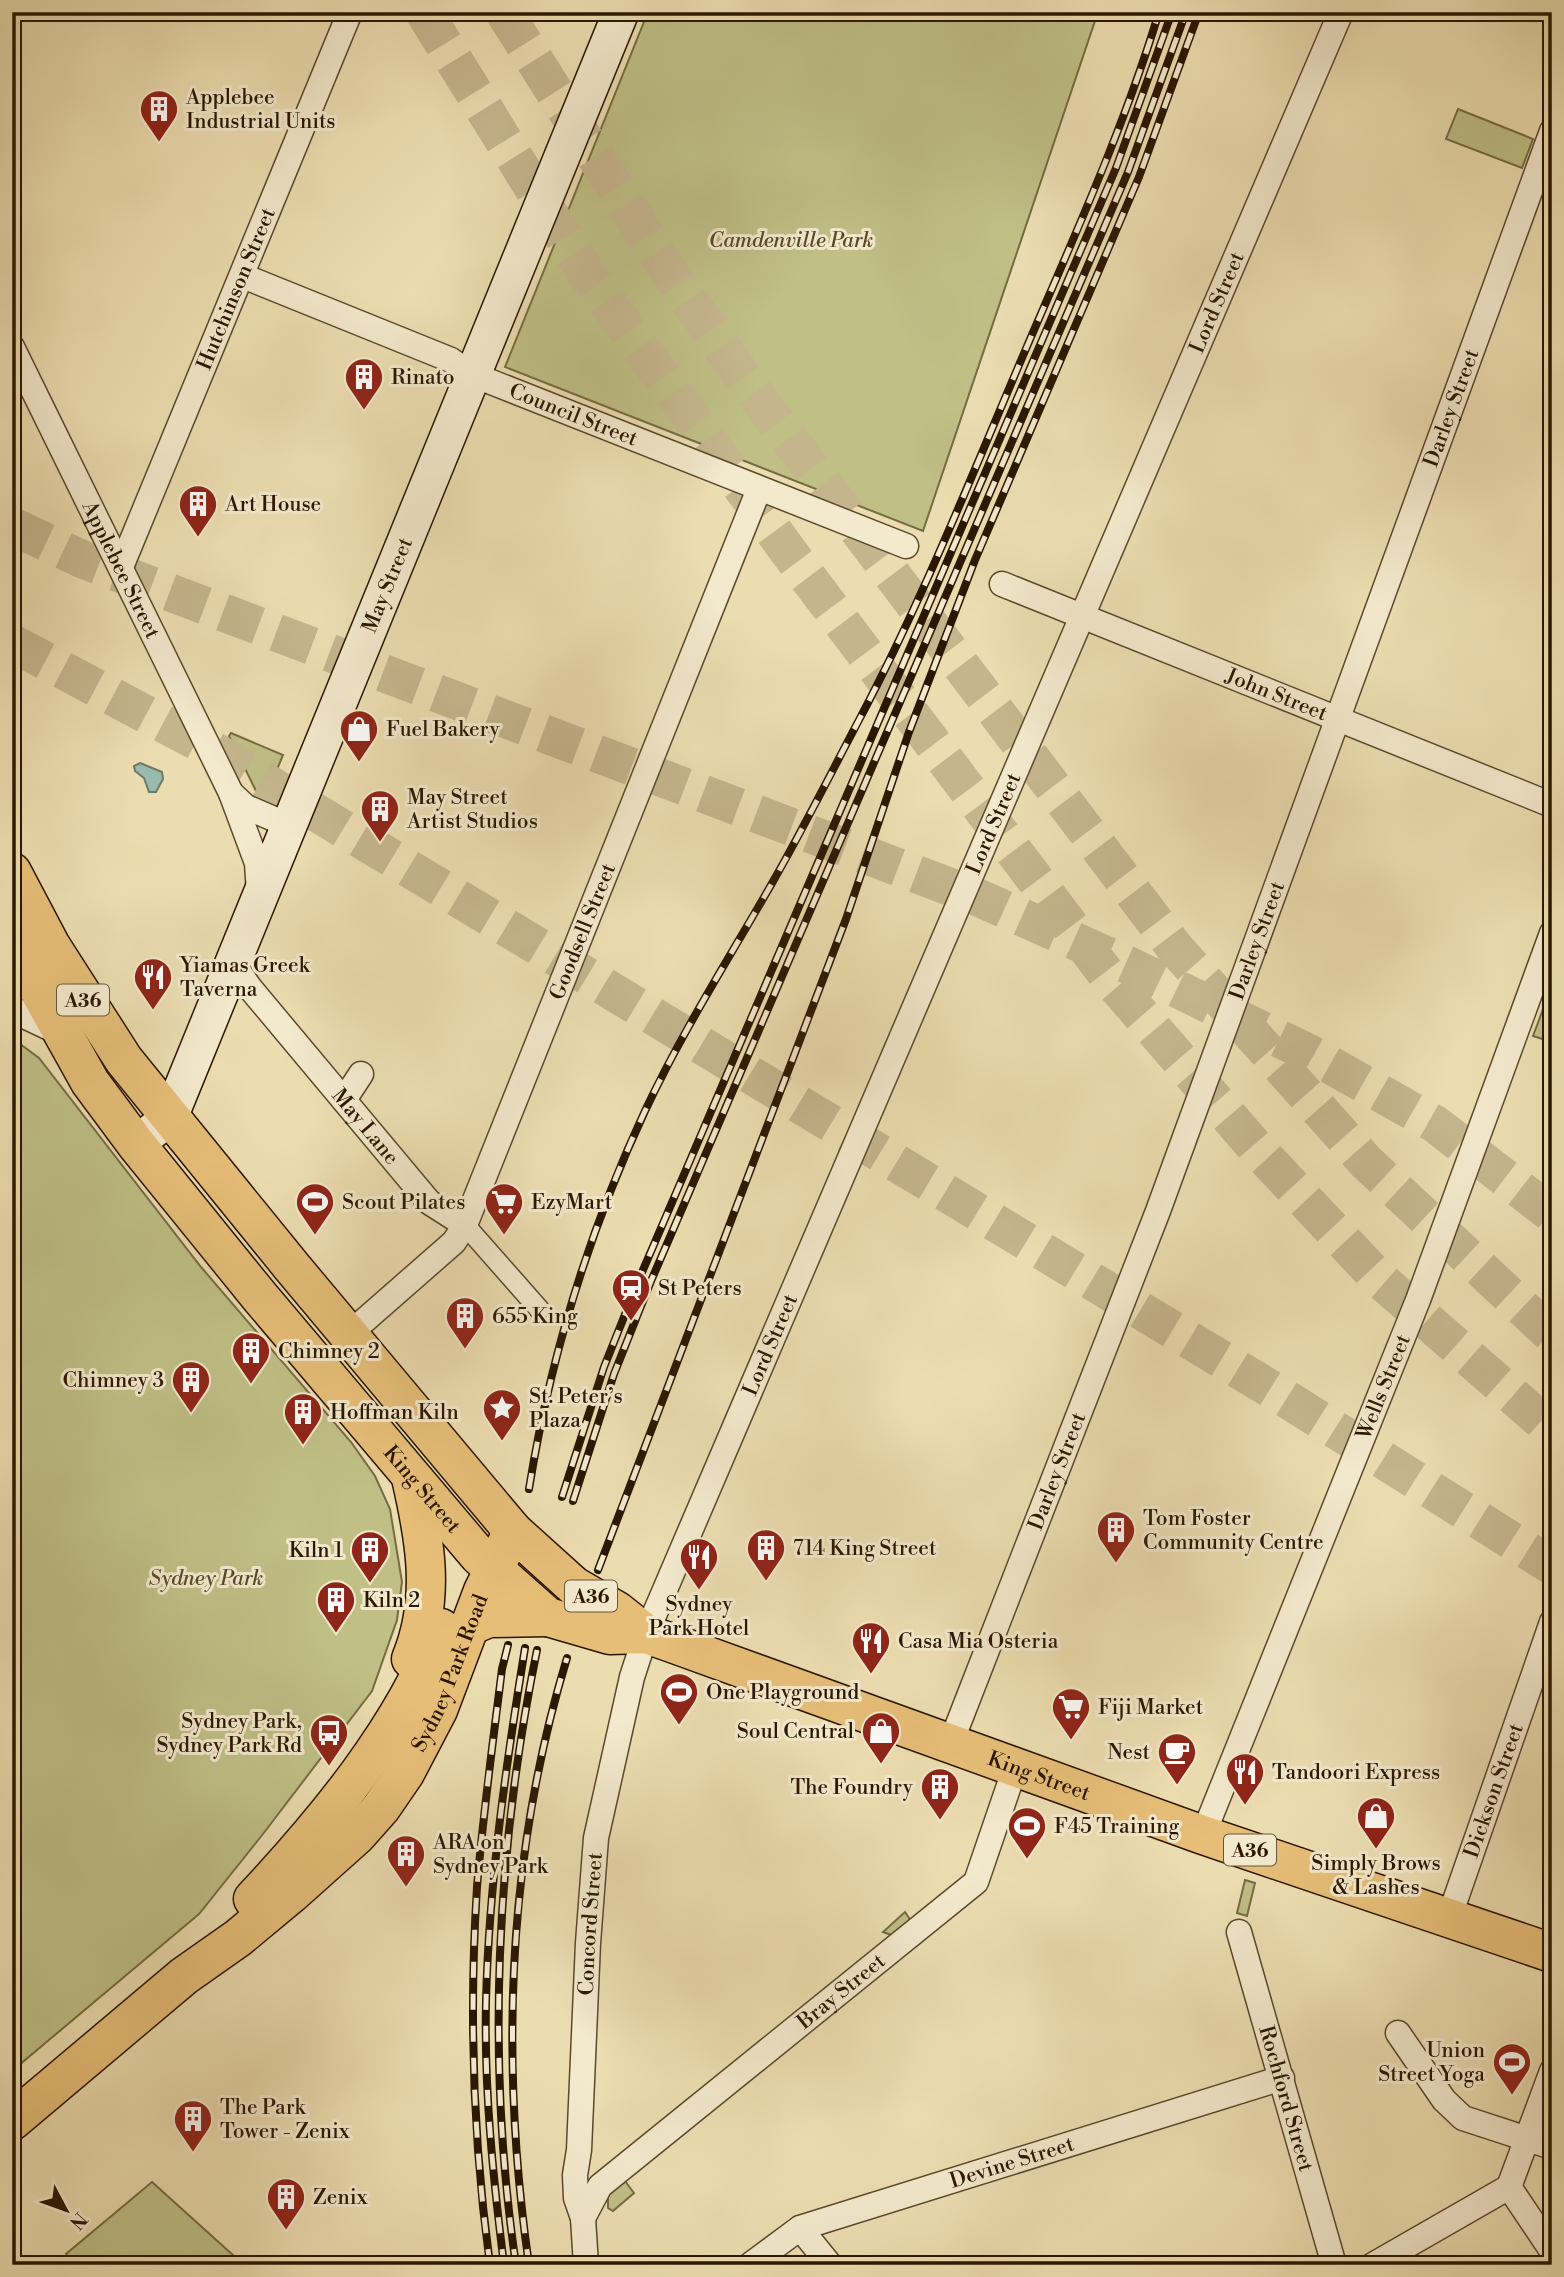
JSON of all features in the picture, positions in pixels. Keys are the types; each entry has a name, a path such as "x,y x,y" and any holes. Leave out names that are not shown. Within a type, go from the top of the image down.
{"main road":[{"name":"May Street","path":"136,1144 170,1117 471,373 621,12"},
{"name":"A36","path":"16,890 87,1007 170,1117"},
{"name":"A36","path":"12,942 90,1082 136,1144"},
{"name":"King Street","path":"170,1117 513,1531 574,1586 617,1611 646,1634 1203,1835 1552,1953"},
{"name":"King Street","path":"136,1144 411,1478 486,1562 548,1617 610,1635 646,1634"},
{"name":"Sydney Park Road","path":"378,1742 413,1654 427,1591 426,1556 411,1478"},
{"name":"Sydney Park Road","path":"184,1976 300,1847 407,1705 419,1683 463,1576 486,1562 513,1531"},
{"name":"Sydney Park Road","path":"12,2121 184,1976 238,1938 300,1886 357,1835 381,1808 423,1742 470,1626 486,1562"},
{"path":"470,1626 489,1618 548,1617"}],"street":[{"name":"Hutchinson Street","path":"121,567 350,12"},
{"name":"Lord Street","path":"646,1634 1341,12"},
{"name":"Darley Street","path":"950,1745 1158,1212 1552,131"},
{"name":"Council Street","path":"243,276 451,360 471,373 906,547"},
{"name":"Applebee Street","path":"12,347 230,793 257,863 260,894"},
{"name":"Goodsell Street","path":"349,1334 454,1242 465,1225 759,489"},
{"name":"John Street","path":"1002,584 1552,805"},
{"path":"230,793 246,807 288,825"},
{"name":"Wells Street","path":"1203,1835 1418,1300 1550,945"},
{"name":"May Lane","path":"232,962 256,996 429,1202 465,1225 539,1309"},
{"path":"12,1007 60,1032"},
{"path":"344,1100 361,1074"},
{"name":"Dickson Street","path":"1449,1918 1552,1622"},
{"name":"Concord Street","path":"586,2265 583,2218 576,2198 575,2175 579,2150 588,1943 596,1838 632,1677 646,1634"},
{"name":"Bray Street","path":"583,2218 594,2192 613,2175 976,1882 1015,1768"},
{"name":"Rochford Street","path":"1239,1932 1334,2265"},
{"path":"1398,2033 1444,2100 1463,2118 1552,2147"},
{"path":"1373,2265 1509,2188 1552,2071"},
{"name":"Devine Street","path":"750,2265 800,2228 1282,2078"},
{"path":"579,2150 591,2166 613,2175"},
{"path":"1509,2188 1552,2251"},
{"path":"800,2228 830,2265"}],"green space":[{"name":"Camdenville Park","path":"648,12 1098,12 923,531 505,367"},
{"path":"1458,109 1533,139 1522,168 1446,139"},
{"path":"231,733 283,755 266,796 258,795 229,736"},
{"path":"1552,985 1552,1042 1533,1036"},
{"name":"Sydney Park","path":"12,1038 39,1058 201,1267 351,1442 375,1476 390,1509 402,1582 397,1620 372,1691 263,1834 199,1914 12,2071"},
{"path":"1245,1880 1255,1883 1247,1916 1237,1913"},
{"path":"905,1912 911,1921 897,1937 883,1932"},
{"path":"625,2181 634,2193 613,2211 608,2208 608,2190"},
{"path":"152,2182 244,2265 75,2265 66,2254"}],"water":[{"path":"140,763 162,772 163,779 156,792 149,792 144,778 135,771 134,766"}],"tunnel":[{"path":"424,12 584,270 788,551 1110,979 1256,1148 1377,1277 1552,1430"},
{"path":"504,12 661,260 746,382 1175,948 1366,1162 1552,1335"},
{"path":"12,526 84,560 977,897 1128,965 1309,1053 1435,1124 1552,1214"},
{"path":"12,643 211,749 1269,1388 1552,1566"}],"railway":[{"path":"529,1489 560,1343 589,1249 625,1156 674,1053 794,844 904,630 1097,183 1159,12"},
{"path":"562,1497 604,1367 640,1277 1116,168 1172,12"},
{"path":"573,1501 614,1374 651,1281 1128,172 1186,12"},
{"path":"598,1570 846,919 909,732 975,560 1139,177 1199,12"},
{"path":"490,2265 476,2123 473,1981 477,1887 485,1805 502,1669 508,1645"},
{"path":"504,2265 490,2133 486,2001 500,1824 525,1648"},
{"path":"516,2265 501,2112 500,1957 512,1802 537,1650"},
{"path":"529,2265 514,2112 512,2036 515,1959 521,1883 532,1807 547,1732 567,1658"}],"place":[{"name":"Applebee Industrial Units","path":"159,143"},
{"name":"Rinato","path":"364,411"},
{"name":"Art House","path":"198,538"},
{"name":"Fuel Bakery","path":"359,763"},
{"name":"May Street Artist Studios","path":"380,843"},
{"name":"Yiamas Greek Taverna","path":"153,1011"},
{"name":"Scout Pilates","path":"315,1236"},
{"name":"EzyMart","path":"504,1236"},
{"name":"St Peters","path":"631,1322"},
{"name":"655 King","path":"465,1350"},
{"name":"Chimney 2","path":"251,1385"},
{"name":"Chimney 3","path":"191,1414"},
{"name":"St. Peter’s Plaza","path":"502,1442"},
{"name":"Hoffman Kiln","path":"303,1446"},
{"name":"Tom Foster Community Centre","path":"1116,1564"},
{"name":"714 King Street","path":"766,1582"},
{"name":"Kiln 1","path":"370,1584"},
{"name":"Sydney Park Hotel","path":"699,1591"},
{"name":"Kiln 2","path":"336,1634"},
{"name":"Casa Mia Osteria","path":"871,1675"},
{"name":"One Playground","path":"679,1726"},
{"name":"Fiji Market","path":"1071,1741"},
{"name":"Soul Central","path":"881,1765"},
{"name":"Sydney Park, Sydney Park Rd","path":"329,1767"},
{"name":"Nest","path":"1177,1786"},
{"name":"Tandoori Express","path":"1245,1806"},
{"name":"The Foundry","path":"940,1821"},
{"name":"Simply Brows & Lashes","path":"1376,1850"},
{"name":"F45 Training","path":"1027,1860"},
{"name":"ARA on Sydney Park","path":"406,1888"},
{"name":"Union Street Yoga","path":"1512,2096"},
{"name":"The Park Tower - Zenix","path":"193,2153"},
{"name":"Zenix","path":"286,2231"}]}
